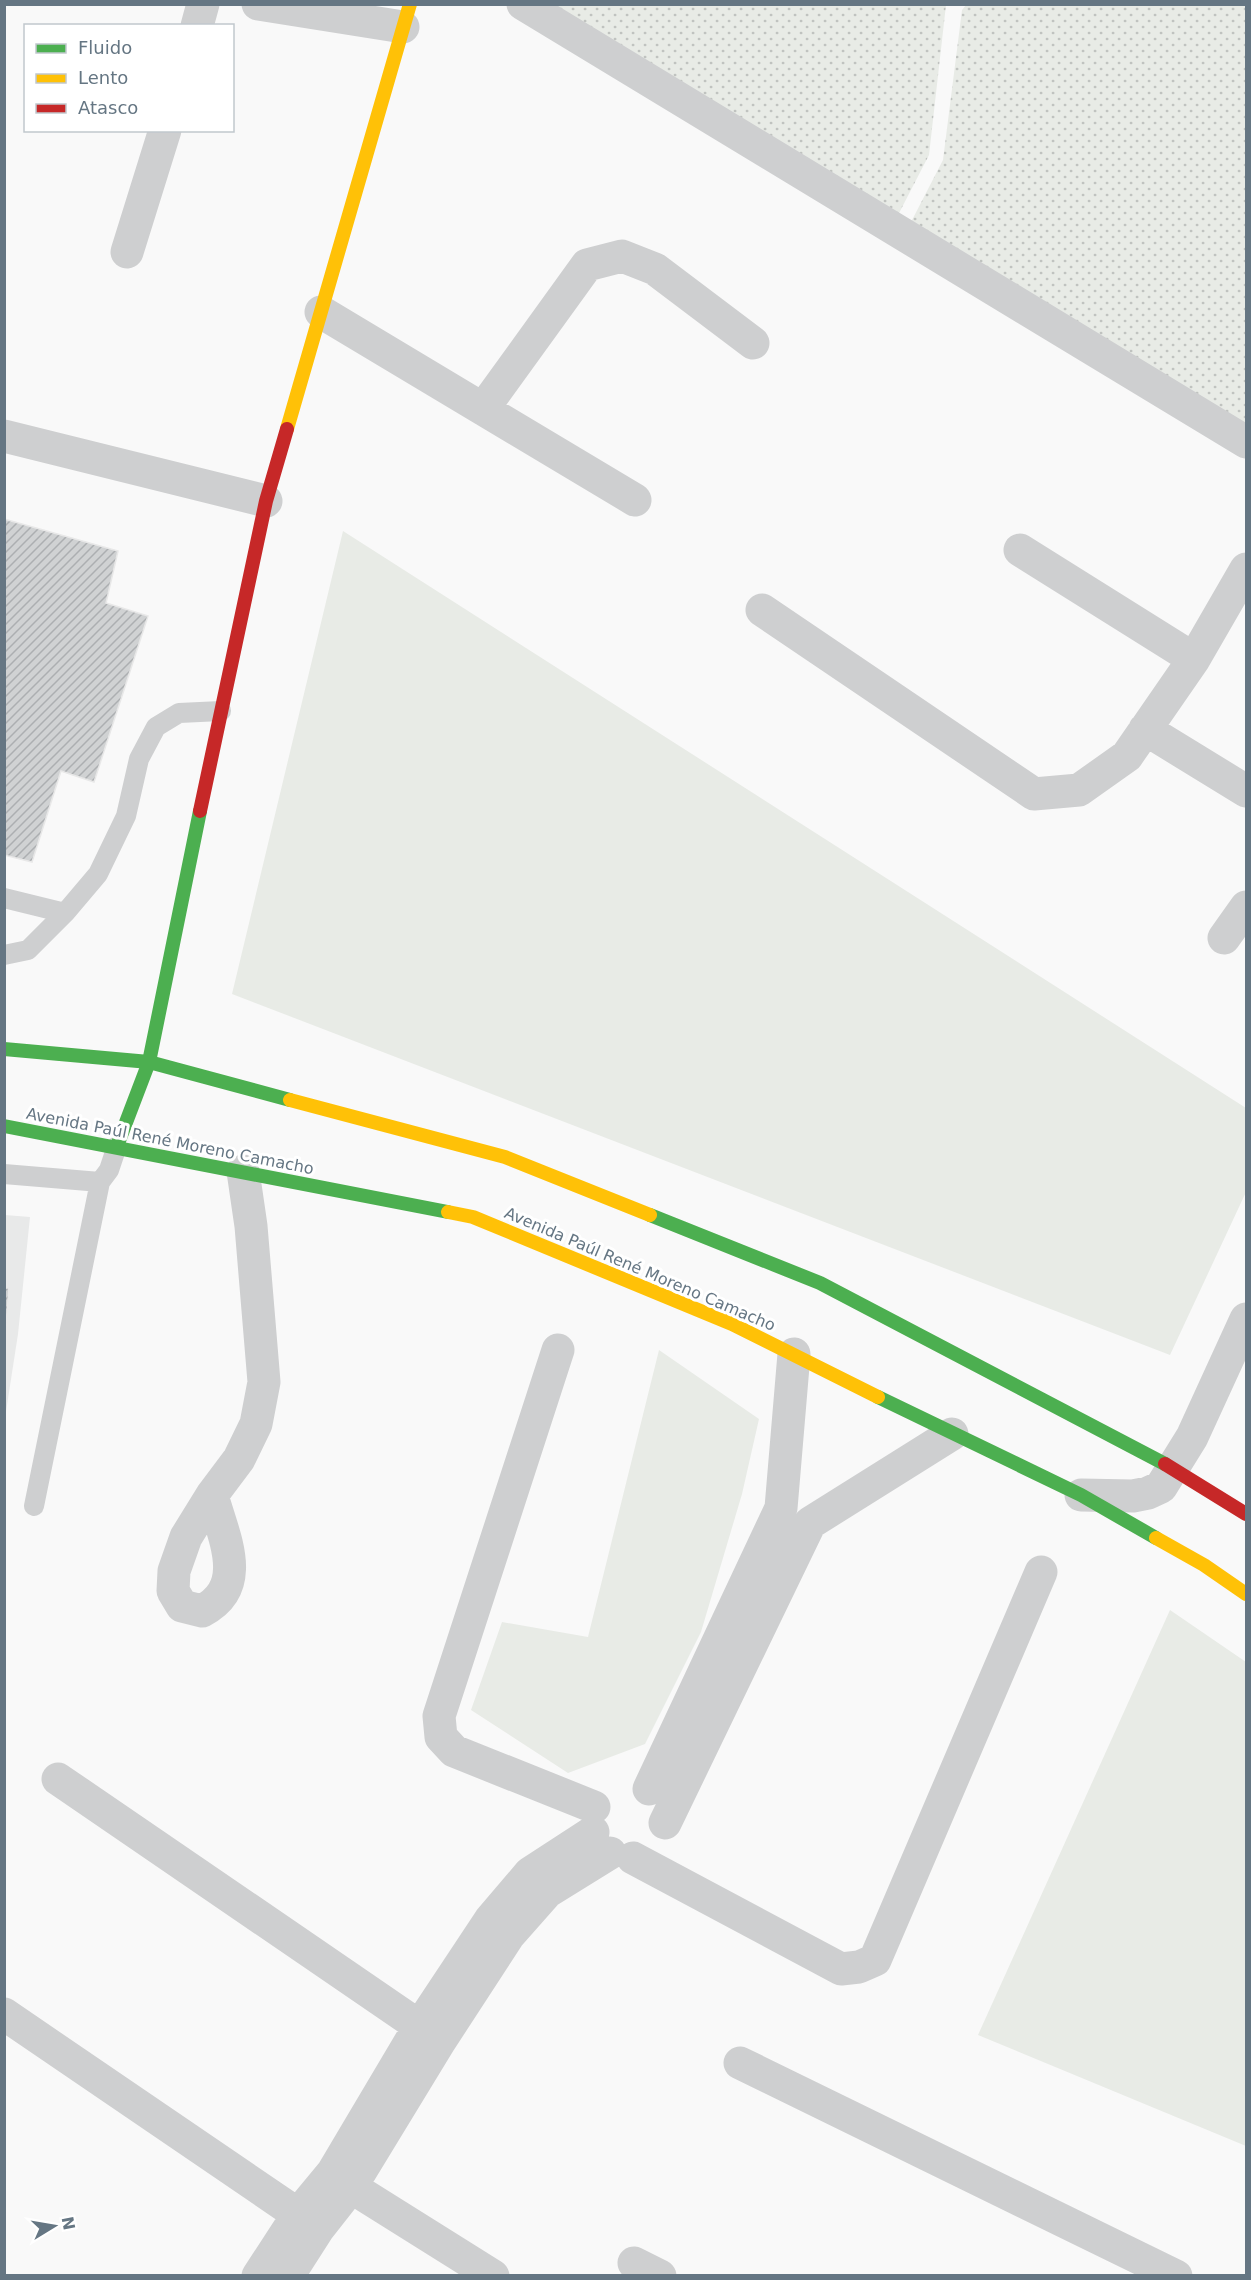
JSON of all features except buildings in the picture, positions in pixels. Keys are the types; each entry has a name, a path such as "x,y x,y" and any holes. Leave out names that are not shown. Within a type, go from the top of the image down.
{"main road":[{"path":"117,1146 149,1062 266,501 406,16"},
{"path":"4,1049 149,1062 505,1157 820,1283 1173,1468 1246,1514"},
{"name":"Avenida Paúl René Moreno Camacho","path":"4,1126 117,1146 473,1217 732,1324 794,1354 952,1434 1081,1495 1204,1565 1246,1593"}],"street":[{"path":"198,24 204,4"},
{"path":"258,4 406,16"},
{"path":"523,4 1246,442"},
{"path":"127,252 164,132"},
{"path":"483,409 587,265 622,256 655,269 753,343"},
{"path":"321,312 635,500"},
{"path":"4,436 266,501"},
{"path":"1020,550 1194,659"},
{"path":"762,610 1034,794 1079,790 1127,756 1194,659 1246,569"},
{"path":"1145,729 1246,792"},
{"path":"1224,938 1246,907"},
{"path":"212,1495 239,1459 256,1424 264,1382 252,1237 243,1171"},
{"path":"1081,1495 1111,1497 1148,1493 1161,1487 1192,1437 1246,1319"},
{"path":"558,1350 439,1716 441,1737 454,1751 617,1816 841,1969 859,1967 875,1960 1041,1572"},
{"path":"617,1816 781,1508 794,1354"},
{"path":"617,1816 645,1853 655,1846 810,1523 952,1434"},
{"path":"58,1779 429,2034"},
{"path":"258,2276 342,2180 429,2034 490,1920 530,1873 617,1816 662,1810 665,1823"},
{"path":"4,2014 308,2221"},
{"path":"740,2063 1176,2276"},
{"path":"342,2180 493,2276"},
{"path":"288,2276 308,2221"}],"lane":[{"path":"4,955 28,950 65,913 98,874 126,816 139,759 156,727 179,713 221,711"},
{"path":"4,898 65,913"},
{"path":"34,1506 100,1182 109,1170 117,1146"},
{"path":"4,1174 100,1182"}],"shaded area":[{"path":"541,5 946,5 929,155 896,219"},
{"path":"966,5 1246,5 1246,430 910,224 943,160 962,10"},
{"path":"343,531 1246,1108 1246,1192 1170,1355 232,994"},
{"path":"5,1215 30,1217 18,1334 5,1418"},
{"path":"659,1350 759,1419 742,1494 701,1632 645,1744 568,1773 471,1710 502,1622 588,1637"},
{"path":"1170,1610 1246,1662 1246,2146 978,2035"}],"traffic: fast":[{"path":"117,1146 149,1062 200,811"},
{"path":"4,1049 149,1062 290,1100"},
{"path":"4,1126 448,1212"},
{"path":"650,1215 820,1283 1165,1464"},
{"path":"878,1397 1081,1495 1156,1538"}],"traffic: slow":[{"path":"287,429 410,4"},
{"path":"290,1100 505,1157 650,1215"},
{"path":"448,1212 473,1217 732,1324 878,1397"},
{"path":"1156,1538 1204,1565 1246,1594"}],"traffic: jam":[{"path":"200,811 266,501 287,429"},
{"path":"1165,1464 1246,1514"}]}
